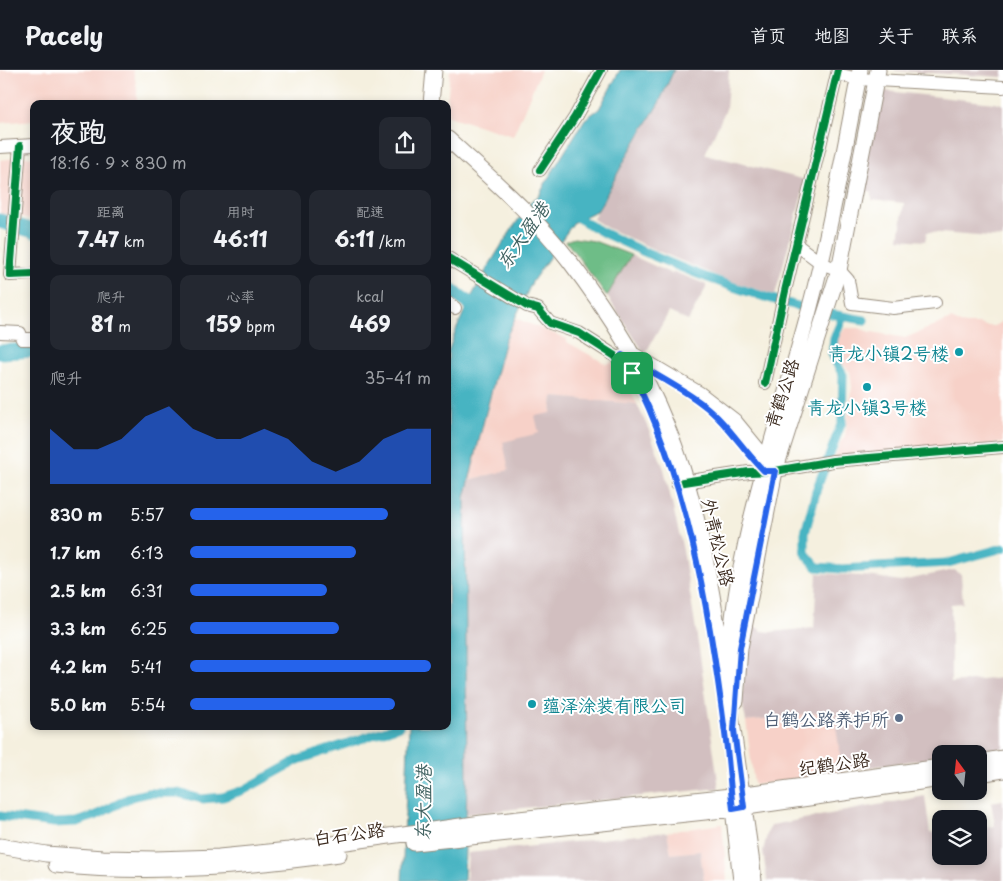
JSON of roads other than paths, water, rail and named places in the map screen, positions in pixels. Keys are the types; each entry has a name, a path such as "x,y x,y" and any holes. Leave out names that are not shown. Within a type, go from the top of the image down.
{"main road":[{"path":"424,100 426,70"},
{"path":"432,100 434,70"},
{"name":"青鹤公路","path":"728,687 730,647 749,527 768,467 821,263 859,74"},
{"name":"青鹤公路","path":"730,733 740,648 768,467 820,333 839,270 877,74"},
{"name":"外青松公路","path":"451,142 564,260 610,316 631,362 667,424 682,482 701,540 728,687 741,881"},
{"name":"外青松公路","path":"451,153 509,203"},
{"path":"631,362 702,404 730,430 752,459 768,467"},
{"name":"外青松公路","path":"682,482 730,733"},
{"path":"988,760 1003,758"},
{"name":"纪鹤公路","path":"737,802 932,769"},
{"path":"988,772 1003,770"},
{"name":"纪鹤公路","path":"737,802 829,796 932,780"},
{"name":"外青松公路","path":"737,802 754,881"},
{"name":"白石公路","path":"0,846 46,854 104,858 219,857 397,840 737,802"},
{"name":"白石公路","path":"0,857 95,869 151,871 209,869 253,864 397,840"}],"street":[{"path":"540,170 576,117 601,70"},
{"path":"765,383 785,291 838,72 877,74 1003,87"},
{"path":"0,147 30,145"},
{"path":"20,146 16,218 10,275 30,274"},
{"path":"797,245 821,263 839,270 848,280 852,303 893,308 935,303"},
{"path":"451,260 527,306 538,309 550,323 579,333 615,356 631,362"},
{"path":"0,332 20,333 22,340 30,339"},
{"path":"682,482 768,467 1003,447"}],"water":[{"name":"东大盈港","path":"620,70 674,70 659,103 628,154 598,210 574,222 532,282 505,340 465,498 467,785 464,881 402,881 409,730 451,730 451,343 464,312 495,255 531,201 539,196 585,119 599,109"}],"waterway":[{"path":"570,213 606,234 699,275 765,297 831,314 864,320"},
{"path":"0,221 30,230"},
{"path":"451,290 469,303"},
{"path":"843,317 834,338 832,355 843,375 842,422 817,488 805,533 805,553 817,567 842,569 948,563 1003,548"},
{"path":"0,352 30,350"},
{"path":"0,816 54,823 76,822 95,816 131,797 148,793 178,793 202,799 223,797 244,790 298,760 387,730"}],"place":[{"name":"青龙小镇2号楼","path":"959,352"},
{"name":"青龙小镇3号楼","path":"867,387"},
{"name":"蕴泽涂装有限公司","path":"532,704"},
{"name":"白鹤公路养护所","path":"899,718"}]}
